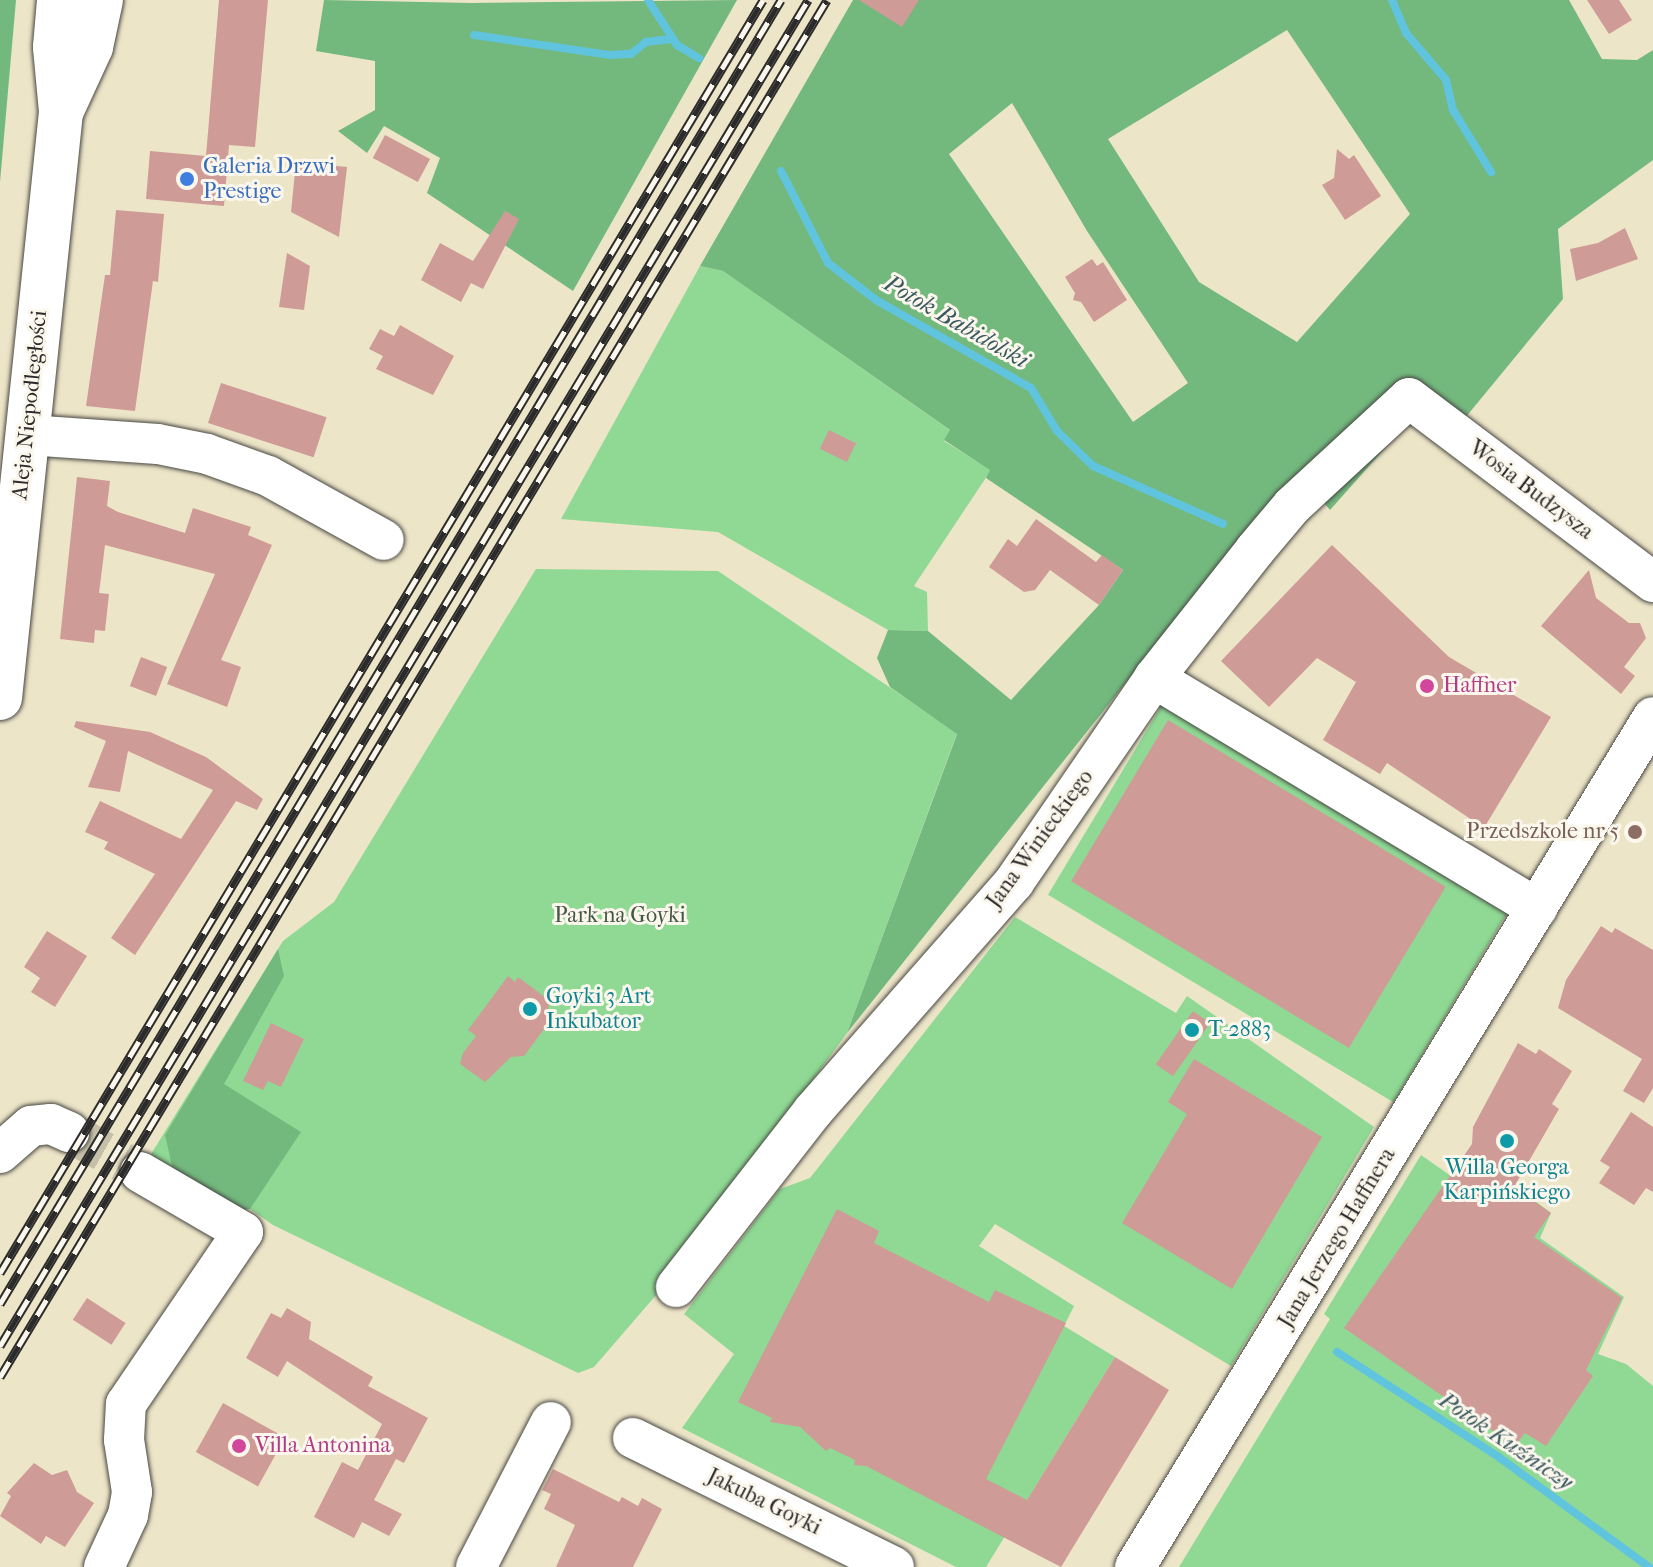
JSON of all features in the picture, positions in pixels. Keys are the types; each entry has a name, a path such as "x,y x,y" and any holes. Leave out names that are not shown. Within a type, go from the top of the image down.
{"main road":[{"name":"Aleja Niepodległości","path":"0,698 11,495 28,435 61,112 55,47 59,0"},
{"name":"Aleja Niepodległości","path":"61,112 91,47 101,0"}],"street":[{"name":"Wosia Budzysza","path":"1409,398 1653,582"},
{"name":"Jana Winieckiego","path":"676,1287 813,1111 1014,882 1154,678 1292,506 1409,398"},
{"path":"28,435 158,444 207,454 268,476 384,540"},
{"path":"1154,678 1537,908"},
{"name":"Jana Jerzego Haffnera","path":"1135,1567 1653,717"},
{"path":"0,1153 31,1126 51,1124 69,1132"},
{"path":"104,1567 128,1515 132,1492 124,1440 126,1404 243,1232 140,1172"},
{"path":"476,1567 551,1422"},
{"name":"Jakuba Goyki","path":"633,1438 894,1567"}],"green space":[{"path":"0,0 16,0 0,182"},
{"path":"324,0 472,3 737,0 573,291 427,193 440,158 384,126 367,153 338,131 375,110 375,61 316,51"},
{"path":"853,0 1569,0 1602,59 1637,60 1653,50 1653,160 1558,229 1563,299 1465,418 1433,394 1330,510 1301,476 1202,587 847,1033 957,734 890,687 877,658 888,630 928,631 1011,700 1099,605 1123,570 986,478 990,470 944,440 950,430 723,271 700,266","holes":["1287,30 1410,214 1297,342 1199,282 1108,139","1012,103 1087,231 1188,383 1133,422 949,154"]},
{"path":"700,266 723,271 951,431 944,441 991,470 914,586 927,592 928,631 888,630 718,532 561,519"},
{"name":"Park na Goyki","path":"536,569 718,571 957,733 847,1033 657,1294 594,1367 578,1373 273,1225 250,1209 240,1210 148,1159 283,941 334,902"},
{"path":"1168,695 1513,903 1393,1102 1048,895"},
{"path":"1015,917 1176,1013 1187,996 1374,1127 1231,1366 995,1224 979,1246 1074,1306 1064,1326 1115,1357 986,1567 956,1567 682,1428 734,1354 684,1314 780,1189 810,1178"},
{"path":"278,949 284,976 224,1084 301,1132 250,1209 240,1210 173,1170 165,1135"},
{"path":"1421,1155 1511,1218 1527,1195 1551,1213 1540,1238 1624,1297 1598,1354 1626,1364 1653,1386 1653,1567 1179,1567 1330,1319 1324,1314"}],"building":[{"path":"219,0 268,0 255,147 229,145 224,206 146,199 150,151 206,156"},
{"path":"859,0 919,0 902,27"},
{"path":"1587,0 1619,0 1632,20 1609,34"},
{"path":"385,135 430,159 418,182 373,158"},
{"path":"1337,149 1349,159 1354,155 1381,196 1345,220 1322,185 1334,178"},
{"path":"296,162 347,167 339,237 291,212"},
{"path":"116,210 164,214 158,282 153,281 135,411 86,406 105,275 110,275"},
{"path":"505,211 519,219 483,289 471,283 461,302 421,280 440,243 473,261"},
{"path":"1625,228 1638,259 1576,281 1570,249 1598,243"},
{"path":"287,253 310,266 304,310 279,307"},
{"path":"1092,259 1097,266 1103,262 1127,300 1094,322 1081,302 1073,300 1075,293 1065,277"},
{"path":"400,325 454,356 433,395 376,369 383,356 369,349 380,329 394,336"},
{"path":"221,383 327,417 314,457 208,423"},
{"path":"829,430 856,443 847,462 820,449"},
{"path":"77,477 110,481 107,506 118,512 185,533 193,508 251,527 248,535 272,545 221,660 241,667 227,707 167,684 215,574 105,545 99,593 109,594 105,631 95,630 94,643 60,639"},
{"path":"1036,519 1096,562 1102,555 1123,570 1099,605 1050,570 1035,590 1024,592 989,567 1008,539 1017,546"},
{"name":"Haffner","path":"1332,545 1449,657 1551,717 1484,828 1387,763 1380,774 1323,740 1356,682 1317,658 1269,707 1221,661"},
{"path":"1589,570 1596,598 1629,623 1640,623 1646,638 1624,667 1635,676 1621,694 1541,626"},
{"path":"141,657 167,667 156,696 130,686"},
{"path":"1168,720 1446,887 1349,1048 1071,881"},
{"path":"76,721 150,732 206,757 263,799 257,810 236,801 135,955 111,938 155,874 104,849 108,842 85,832 100,801 181,839 213,790 128,751 120,792 88,787 106,741 74,727"},
{"path":"1601,926 1612,933 1615,928 1653,950 1653,1088 1644,1103 1623,1091 1642,1059 1558,1008 1566,980"},
{"path":"47,931 87,956 55,1007 31,992 40,978 24,967"},
{"path":"508,976 515,982 518,977 550,1001 547,1013 553,1017 524,1056 511,1057 485,1082 460,1064 463,1053 476,1036 468,1030"},
{"path":"1193,1011 1210,1023 1173,1076 1156,1064"},
{"path":"271,1023 304,1039 281,1087 268,1081 263,1090 243,1081"},
{"path":"1518,1043 1536,1054 1539,1049 1572,1071 1552,1104 1559,1109 1514,1187 1551,1213 1534,1237 1622,1298 1586,1370 1593,1376 1546,1446 1525,1433 1515,1446 1344,1328 1472,1144 1473,1127"},
{"path":"1194,1059 1322,1137 1232,1289 1122,1223 1187,1114 1168,1102"},
{"path":"1631,1112 1653,1127 1653,1192 1646,1188 1634,1205 1599,1183 1610,1167 1600,1161"},
{"path":"837,1209 879,1231 874,1243 989,1302 995,1290 1066,1323 986,1479 1027,1500 1115,1357 1169,1390 1061,1567 866,1466 854,1465 855,1460 830,1448 826,1451 800,1427 770,1422 772,1418 738,1402"},
{"path":"87,1298 126,1323 111,1345 73,1320"},
{"path":"287,1308 311,1322 309,1339 373,1377 368,1386 428,1418 404,1463 396,1459 374,1500 402,1514 389,1536 362,1522 354,1538 314,1517 342,1462 358,1470 382,1424 287,1361 278,1377 246,1358 271,1313 281,1318"},
{"name":"Villa Antonina","path":"223,1403 285,1437 258,1486 196,1452"},
{"path":"34,1463 52,1475 67,1470 77,1492 94,1503 65,1547 46,1536 41,1544 0,1516 11,1496 7,1493"},
{"path":"553,1469 619,1502 622,1497 638,1506 642,1498 662,1509 633,1567 556,1567 575,1525 544,1509 551,1494 542,1490"}],"waterway":[{"name":"Potok Babidolski","path":"648,0 677,45 699,58"},
{"path":"1392,0 1406,33 1446,80 1453,110 1491,172"},
{"path":"474,35 609,55 631,54 646,42 671,39"},
{"name":"Potok Babidolski","path":"781,171 828,263 876,300 1031,388 1057,431 1093,466 1223,524"},
{"name":"Potok Kuźniczy","path":"1337,1352 1500,1458 1649,1567"}],"tunnel":[{"path":"69,1132 140,1172"}],"railway":[{"path":"0,1273 763,0"},
{"path":"0,1304 781,0"},
{"path":"0,1346 808,0"},
{"path":"0,1377 827,0"}],"place":[{"name":"Galeria Drzwi Prestige","path":"187,179"},
{"name":"Haffner","path":"1427,686"},
{"name":"Przedszkole nr 5","path":"1635,832"},
{"name":"Goyki 3 Art Inkubator","path":"530,1009"},
{"name":"T-2883","path":"1192,1030"},
{"name":"Willa Georga Karpińskiego","path":"1507,1141"},
{"name":"Villa Antonina","path":"239,1446"}]}
